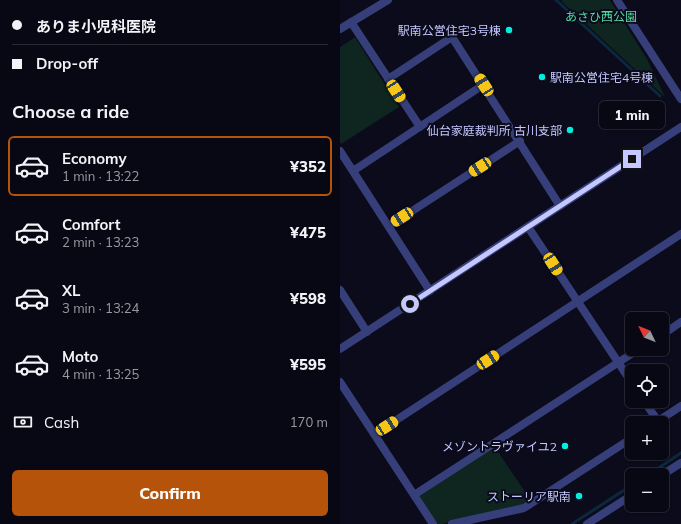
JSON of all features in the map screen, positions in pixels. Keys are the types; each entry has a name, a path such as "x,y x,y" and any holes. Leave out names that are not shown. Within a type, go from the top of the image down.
{"street":[{"path":"340,29 388,0"},
{"path":"617,0 681,99"},
{"path":"351,22 420,127"},
{"path":"388,79 452,37 560,206"},
{"path":"353,172 484,85"},
{"path":"340,350 681,127"},
{"path":"389,226 520,142"},
{"path":"340,151 430,290"},
{"path":"528,227 625,373"},
{"path":"375,434 681,234"},
{"path":"340,290 367,332"},
{"path":"669,330 681,322"},
{"path":"414,495 628,356"},
{"path":"340,382 433,524"},
{"path":"665,416 681,406"},
{"path":"452,524 524,508 625,443"},
{"path":"669,471 681,463"},
{"path":"587,524 625,500"}],"green space":[{"name":"あさひ西公園","path":"610,0 647,59 665,97 561,1"},
{"path":"355,37 399,107 341,144 340,47"},
{"path":"494,446 530,499 525,504 438,524 433,519 420,496"}],"waterway":[{"path":"556,0 660,96"},
{"path":"658,468 681,453"},
{"path":"572,524 625,490"}],"place":[{"name":"駅南公営住宅3号棟","path":"509,30"},
{"name":"駅南公営住宅4号棟","path":"542,77"},
{"name":"仙台家庭裁判所 古川支部","path":"570,130"},
{"name":"メゾントラヴァイユ2","path":"565,446"},
{"name":"ストーリア駅南","path":"579,496"}],"route":[{"path":"410,304 632,159"}]}
